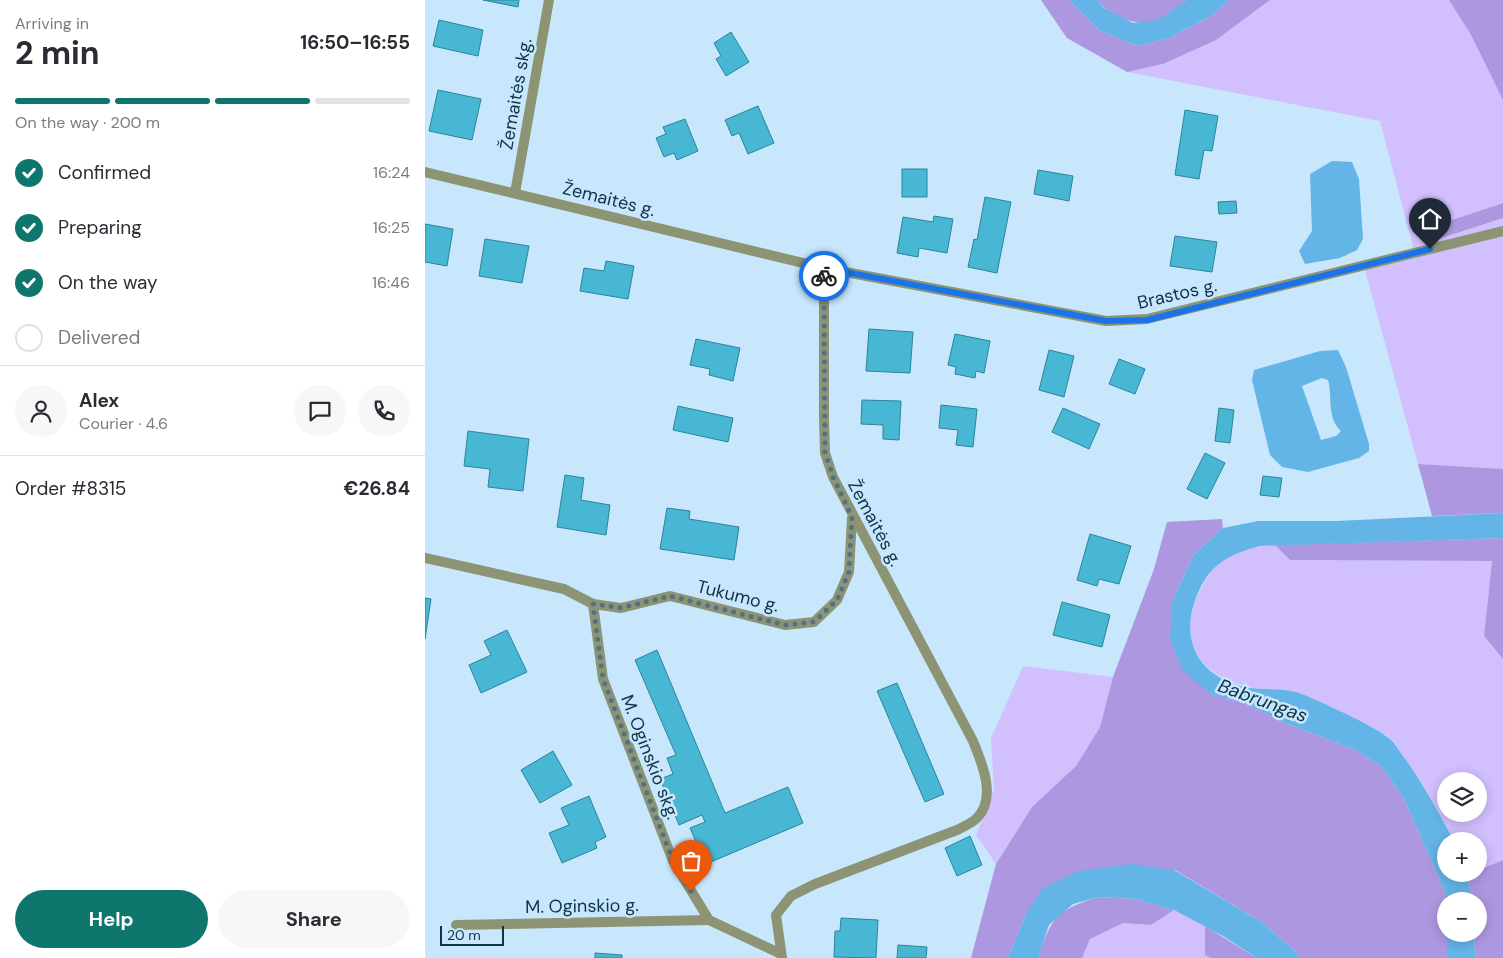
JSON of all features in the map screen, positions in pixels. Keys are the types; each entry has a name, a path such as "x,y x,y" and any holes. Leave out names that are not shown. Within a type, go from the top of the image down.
{"street":[{"name":"Žemaitės skg.","path":"515,193 549,0"},
{"name":"Žemaitės g.","path":"425,172 824,268 825,452 833,477 852,517 973,741 984,768 988,794 978,818 957,830 815,884 791,896 776,915 781,956"},
{"name":"Brastos g.","path":"824,268 1106,321 1147,320 1503,231"},
{"name":"Tukumo g.","path":"425,558 563,588 593,604 621,608 670,596 785,625 814,622 837,600 849,572 852,517"},
{"name":"M. Oginskio skg.","path":"593,604 603,679 673,861 709,920"},
{"path":"709,920 781,956"},
{"name":"M. Oginskio g.","path":"456,924 709,920"}],"shaded area":[{"path":"1041,0 1069,0 1100,31 1138,46 1169,38 1211,16 1229,0 1270,0 1216,40 1163,64 1127,72 1067,38"},
{"path":"1097,0 1187,0 1169,15 1157,21 1140,23 1116,16"},
{"path":"1270,0 1449,0 1471,35 1503,100 1503,203 1437,225 1437,240 1503,218 1503,469 1418,464 1365,270 1416,258 1380,121 1127,72 1163,64 1253,13"},
{"path":"1449,0 1503,0 1503,100 1471,35"},
{"path":"1503,203 1503,218 1436,240 1425,237 1437,225"},
{"path":"1418,464 1503,469 1503,513 1432,516"},
{"path":"1222,519 1223,528 1194,554 1172,602 1211,694 1246,704 1288,724 1356,750 1382,767 1404,799 1437,873 1437,882 1441,882 1445,892 1437,892 1437,942 1447,942 1447,958 1302,958 1263,923 1175,870 1027,912 1008,958 971,958 996,864 1032,807 1076,766 1100,727 1113,677 1154,569 1167,522"},
{"path":"1503,538 1503,659 1484,636 1492,561 1290,560 1275,545"},
{"path":"1275,545 1290,560 1492,561 1484,636 1503,659 1503,860 1487,867 1487,832 1449,832 1443,822 1487,822 1487,772 1437,772 1437,811 1396,745 1383,733 1343,712 1302,694 1254,688 1227,680 1210,669 1199,657 1192,643 1190,627 1193,609 1200,591 1211,572 1223,559 1248,549"},
{"path":"1023,666 1113,677 1100,727 1076,766 1032,807 996,864 976,835 994,789 991,738"},
{"path":"1503,860 1503,958 1475,958 1474,942 1487,942 1487,892 1470,892 1470,882 1487,882 1487,867"},
{"path":"1099,897 1135,899 1174,910 1151,925 1123,923 1090,939 1082,958 1038,958 1047,933 1058,917 1074,906"},
{"path":"1174,910 1205,926 1205,955 1211,958 1082,958 1090,939 1123,923 1151,925"},
{"path":"1205,926 1257,958 1211,958 1205,955"}],"water":[{"path":"1069,0 1097,0 1104,8 1133,23 1158,20 1187,0 1229,0 1211,16 1169,38 1138,46 1100,31"},
{"path":"1332,161 1352,162 1359,179 1363,239 1357,250 1340,258 1305,264 1299,251 1312,231 1310,174"},
{"path":"1338,350 1346,367 1369,444 1369,451 1359,458 1308,472 1282,467 1270,455 1252,380 1254,370 1320,351","holes":["1322,378 1328,380 1333,420 1341,431 1336,436 1321,440 1302,386"]},
{"name":"Babrungas","path":"1503,513 1503,538 1260,546 1237,553 1219,564 1205,579 1200,589 1191,617 1190,632 1193,646 1199,658 1208,669 1234,684 1250,688 1296,692 1360,721 1392,741 1437,810 1437,822 1444,822 1449,832 1437,832 1437,873 1404,799 1382,767 1356,750 1288,724 1246,704 1211,694 1183,671 1170,639 1172,602 1194,554 1223,528 1258,521 1337,521"},
{"path":"1131,864 1174,870 1263,923 1302,958 1257,958 1223,936 1174,910 1135,899 1099,897 1073,904 1049,925 1038,958 1008,958 1027,912 1043,888 1078,871"},
{"path":"1441,882 1470,882 1470,892 1445,892"},
{"path":"1447,942 1474,942 1475,958 1447,958"}],"building":[{"path":"483,0 519,0 518,7"},
{"path":"439,20 483,30 478,56 433,46"},
{"path":"731,32 749,62 726,76 716,59 721,56 714,43"},
{"path":"438,90 481,99 472,140 429,131"},
{"path":"758,106 774,143 748,154 739,133 732,136 725,120"},
{"path":"1185,110 1218,116 1212,151 1204,150 1199,179 1175,175"},
{"path":"685,119 698,151 677,160 674,153 664,157 656,138 666,134 663,127"},
{"path":"902,169 927,169 927,197 902,197"},
{"path":"1038,170 1073,176 1069,201 1034,194"},
{"path":"985,197 1011,202 997,273 968,267 974,239 977,240"},
{"path":"1236,201 1237,213 1219,214 1218,202"},
{"path":"934,216 953,219 947,253 919,248 918,257 897,253 903,217 933,222"},
{"path":"425,224 453,229 447,266 425,262"},
{"path":"1175,236 1217,242 1212,272 1170,266"},
{"path":"485,239 529,246 522,283 479,276"},
{"path":"606,261 634,266 628,299 580,291 584,268 604,271"},
{"path":"869,329 913,332 910,373 866,371"},
{"path":"955,334 990,341 984,373 976,371 975,378 955,374 956,367 948,365"},
{"path":"696,339 740,348 733,381 709,375 710,369 690,365"},
{"path":"1049,350 1074,356 1064,397 1039,390"},
{"path":"1119,359 1145,369 1135,394 1109,384"},
{"path":"862,400 901,401 899,440 883,439 883,425 861,424"},
{"path":"941,405 977,409 973,447 956,445 958,430 939,428"},
{"path":"678,406 733,418 728,442 673,430"},
{"path":"1063,408 1100,424 1089,449 1052,432"},
{"path":"1219,408 1234,410 1230,443 1215,441"},
{"path":"468,431 529,439 523,491 488,487 490,469 464,466"},
{"path":"1205,453 1225,463 1207,499 1187,489"},
{"path":"565,475 584,478 581,500 610,505 606,535 557,527"},
{"path":"1263,476 1282,478 1279,497 1260,495"},
{"path":"667,508 690,511 689,519 739,527 734,560 660,549"},
{"path":"1090,534 1131,546 1119,584 1099,579 1097,586 1077,580"},
{"path":"425,598 431,599 425,639"},
{"path":"1062,602 1110,615 1102,647 1053,635"},
{"path":"507,630 527,672 481,693 469,665 491,655 484,641"},
{"path":"657,650 725,813 788,787 803,823 706,864 690,828 705,822 702,815 679,825 660,779 673,774 667,758 676,755 635,660"},
{"path":"897,683 944,794 925,802 877,691"},
{"path":"553,751 572,785 540,803 521,770"},
{"path":"589,796 606,837 595,842 597,848 562,863 549,833 569,825 561,808"},
{"path":"970,836 982,865 957,876 945,848"},
{"path":"841,918 878,920 876,958 834,957 835,931 840,931"},
{"path":"898,945 927,947 926,958 897,958"},
{"path":"595,953 622,955 622,958 595,958"}],"way so far":[{"path":"691,891 673,861 603,679 593,604 621,608 670,596 785,625 814,622 837,600 849,572 852,517 833,477 825,452 824,276"}],"route":[{"path":"824,276 824,268 1106,321 1147,320 1430,249"}]}
